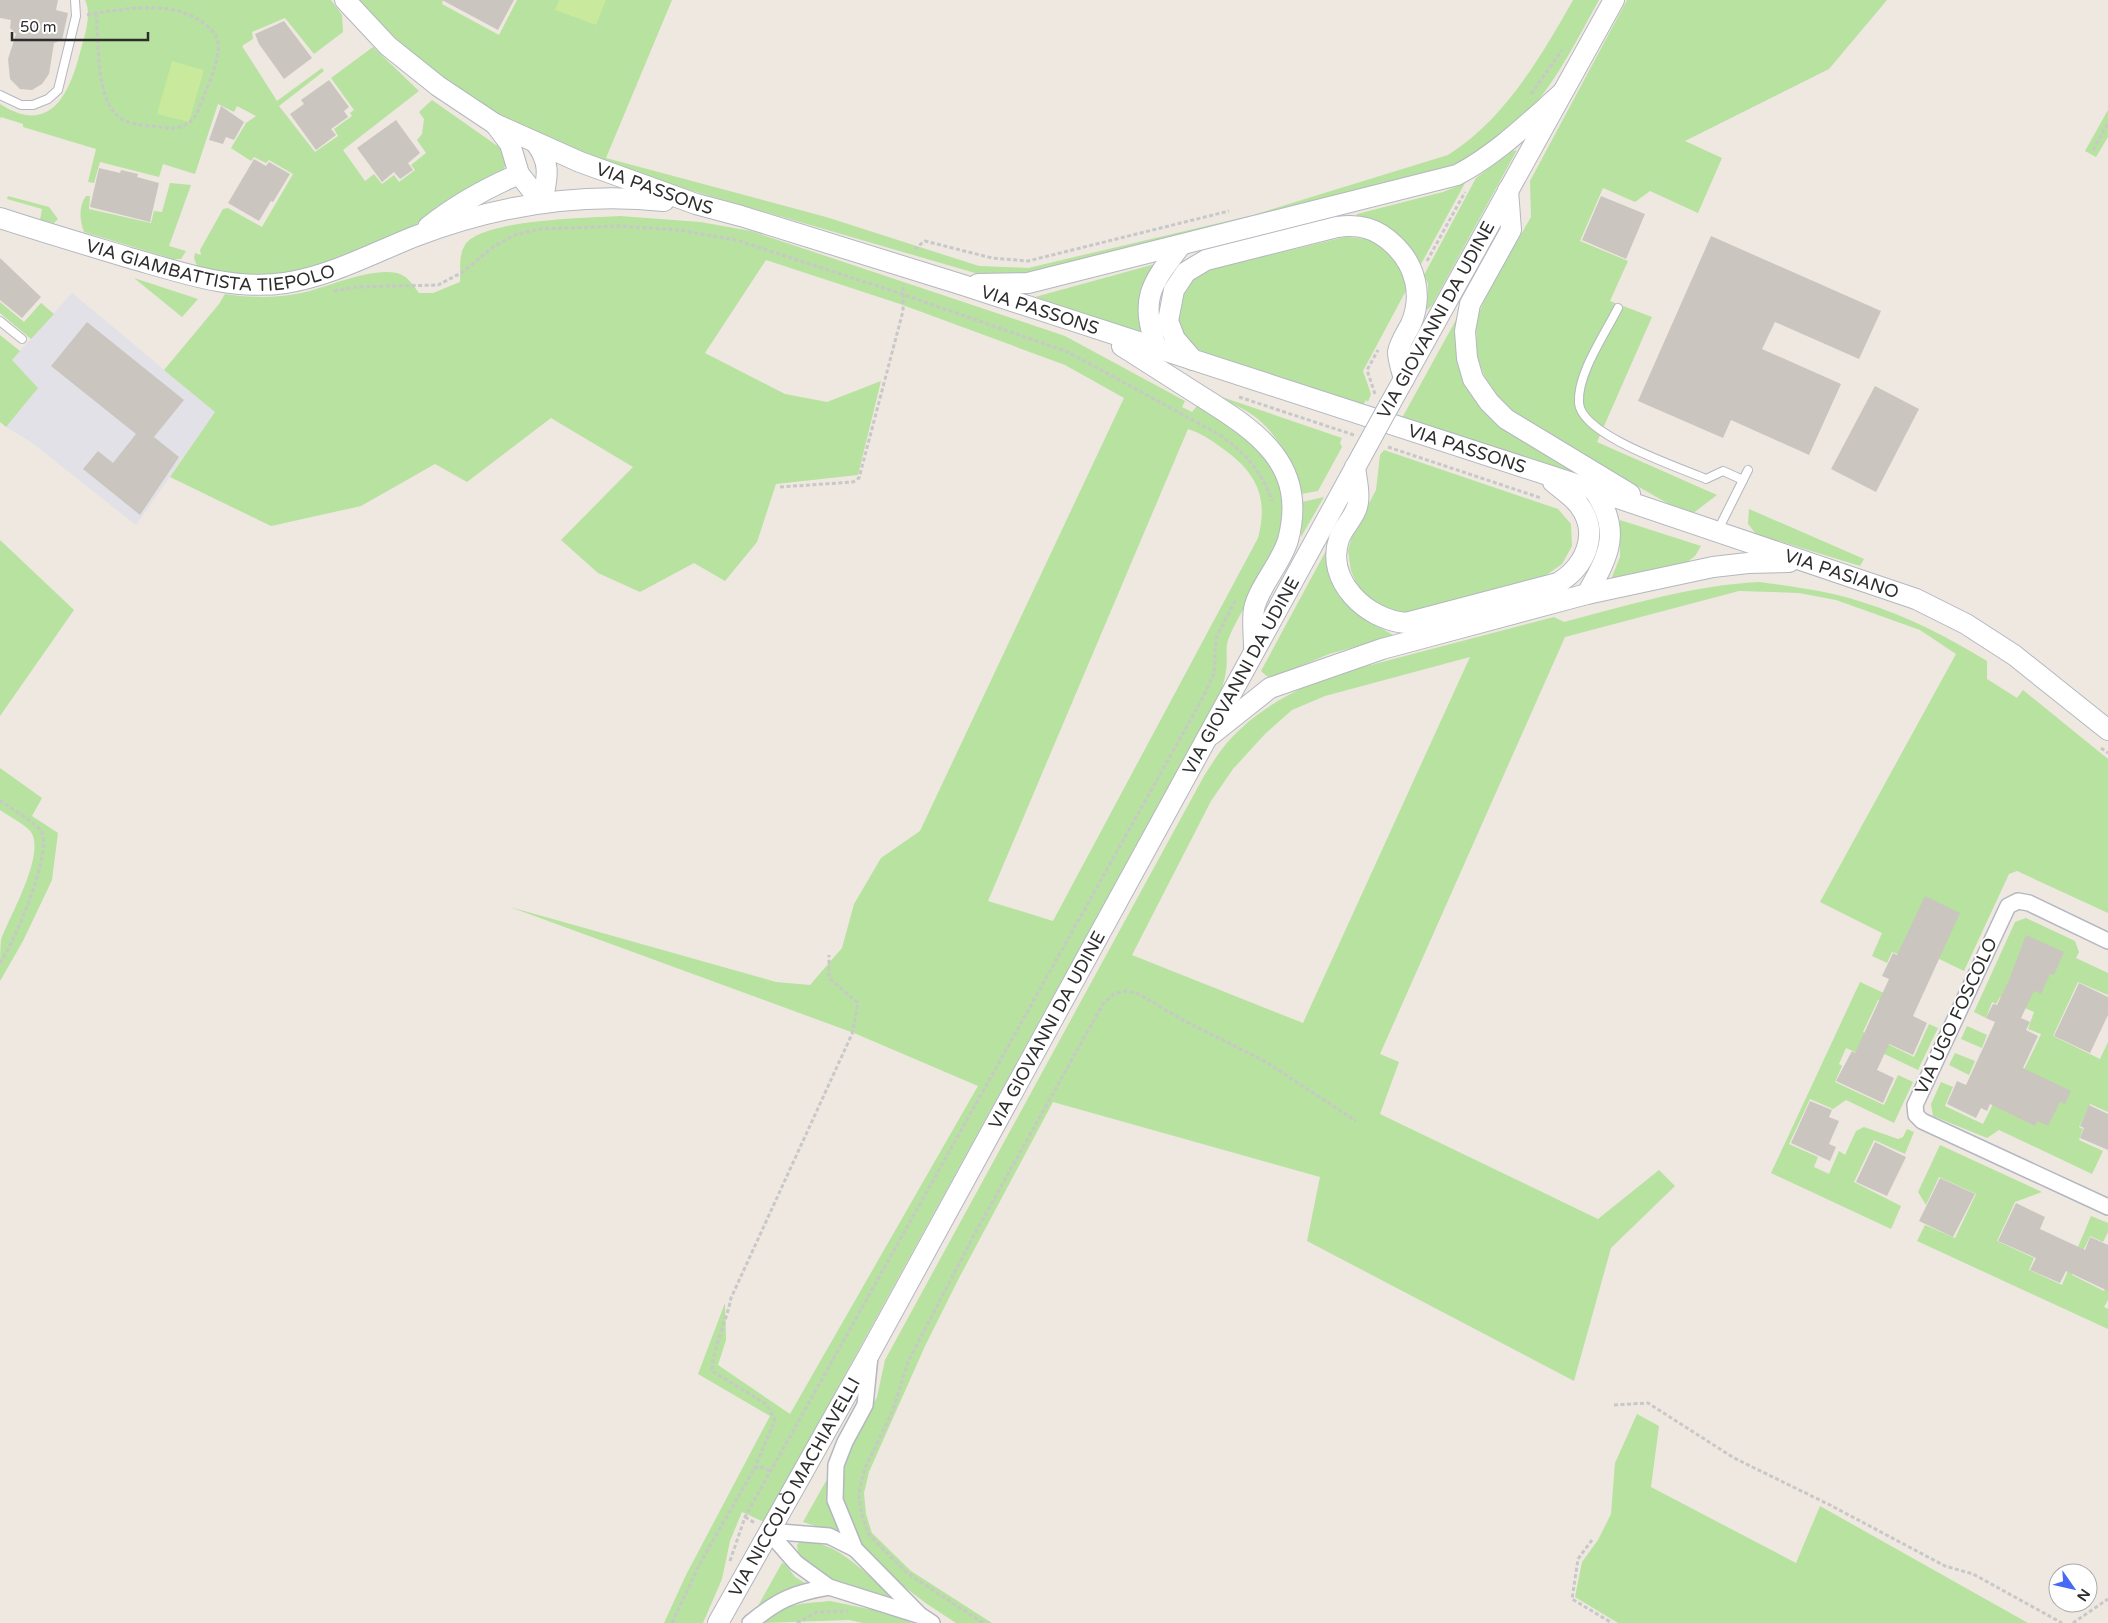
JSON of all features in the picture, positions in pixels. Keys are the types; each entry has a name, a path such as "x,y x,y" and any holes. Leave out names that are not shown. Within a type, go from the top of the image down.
{"street":[{"name":"VIA PASSONS","path":"345,0 388,46 438,86 495,124 580,162 696,204 741,216 963,285 1546,476"},
{"name":"VIA GIOVANNI DA UDINE","path":"870,1352 1254,650 1358,453 1390,404 1614,0"},
{"path":"963,285 1028,283 1457,175 1482,161 1506,143 1562,93"},
{"name":"VIA PASSONS","path":"495,124 510,144 519,174 542,203"},
{"path":"535,142 544,153 548,174 542,203"},
{"name":"VIA GIAMBATTISTA TIEPOLO","path":"417,236 449,210 482,190 519,174"},
{"path":"1508,190 1511,230 1470,304 1465,331 1468,358 1474,379 1489,402 1506,419 1666,515"},
{"name":"VIA GIAMBATTISTA TIEPOLO","path":"0,218 190,275 245,285 285,283 310,276 359,261 417,236 492,211 589,198 630,197 696,204"},
{"path":"1193,360 1175,339 1168,321 1174,290 1186,272 1206,260 1337,227 1352,225 1370,227 1385,236 1397,248 1413,272 1417,296 1415,314 1398,352 1404,379"},
{"path":"1157,350 1148,323 1147,304 1158,275 1181,245"},
{"path":"1092,328 1239,420 1276,454 1284,470 1291,492 1292,517 1287,542 1254,607 1254,650"},
{"path":"1358,453 1359,503 1339,539 1337,559 1340,576 1349,591 1364,607 1392,622 1406,623 1558,582 1576,570 1585,557 1590,543 1585,513 1577,503 1546,476"},
{"name":"VIA PASIANO","path":"1546,476 1594,490 1916,599 1966,624 2014,655 2101,736"},
{"path":"1587,594 1602,568 1609,548 1610,534 1605,507 1594,490"},
{"path":"1713,567 1722,560 1728,550 1726,541 1717,532"},
{"path":"1203,742 1270,688 1382,649 1587,594 1713,567 1748,563 1806,562"},
{"name":"VIA UGO FOSCOLO","path":"2108,941 2029,903 2018,901 2008,906 1915,1105 1916,1115 1922,1122 2108,1208"},
{"path":"855,1549 835,1500 836,1465 845,1442 865,1405 870,1352"},
{"name":"VIA NICCOLÒ MACHIAVELLI","path":"718,1623 768,1530 870,1352"},
{"path":"768,1530 829,1536 855,1549 926,1619"},
{"path":"768,1530 796,1563 829,1587 926,1619"},
{"path":"750,1623 780,1601 798,1593 829,1587"}],"lane":[{"path":"0,95 21,105 33,105 48,99 58,90 76,16 75,0"},
{"path":"1618,308 1582,382 1579,405 1585,418 1608,437 1706,479 1723,471 1743,480"},
{"path":"0,320 22,339"},
{"path":"1717,532 1748,470"}],"path":[{"path":"76,16 148,5 167,7 194,16 213,31 217,37 218,53 197,114 192,121 178,128 168,128 129,122 121,119 112,111 102,89 96,13"},
{"path":"1527,98 1568,42"},
{"path":"2093,150 2108,123"},
{"path":"1423,268 1467,188"},
{"path":"780,487 854,482 858,478 862,470 903,312 902,294 906,267 918,246 926,242 992,258 1028,261 1196,218 1239,209"},
{"path":"332,292 357,287 438,285 463,272 493,247 514,235 540,229 618,226 679,230 736,240 902,294 1068,352 1213,430 1241,450 1253,463 1267,487 1273,506"},
{"path":"1237,397 1358,453"},
{"path":"1386,446 1544,499"},
{"path":"728,1567 745,1517 770,1471 1202,700 1214,674 1216,638 1240,593"},
{"path":"2101,736 2108,754"},
{"path":"0,800 34,824 42,833 43,844 38,874 19,928 0,963"},
{"path":"672,1623 699,1565 754,1469 776,1420 766,1404 712,1371 712,1361 726,1321 731,1298 852,1034 858,1003 829,978 829,955"},
{"path":"983,1623 907,1573 869,1535 862,1516 861,1483 866,1466 893,1410 908,1362 978,1227 1103,1004 1114,994 1126,991 1138,994 1181,1019 1266,1062 1356,1121"},
{"path":"1614,1405 1648,1403 1734,1458 1830,1504 1945,1566 1973,1574 2062,1623"},
{"path":"754,1469 759,1466 770,1471"},
{"path":"1592,1540 1578,1559 1572,1599 1612,1623"},
{"path":"2073,1623 2108,1599"},
{"path":"798,1623 817,1612 853,1611"}],"shaded area":[{"path":"72,293 215,412 136,525 31,442 6,427 38,388 12,360"}],"green space":[{"path":"85,0 331,0 342,15 343,32 314,54 285,18 252,32 253,39 242,46 277,101 322,68 324,71 279,106 315,152 338,136 334,129 352,116 350,113 354,110 331,78 373,47 419,91 343,150 365,181 374,174 382,184 394,175 399,182 415,170 411,165 426,153 417,140 422,134 424,119 419,112 432,100 496,145 501,144 505,166 497,179 444,202 415,225 321,267 280,277 213,271 197,266 194,258 195,253 201,255 200,250 223,209 228,208 262,227 293,174 269,160 266,163 254,157 251,161 231,148 246,123 256,116 237,106 234,112 218,104 195,174 163,164 159,177 100,162 94,183 88,182 96,149 23,127 23,124 1,117 0,119 0,104 18,113 33,115 46,112 56,105 64,94 71,80 86,31 88,11"},
{"path":"359,0 443,0 442,4 499,35 517,0 672,0 606,158 826,217 979,266 1028,268 1253,215 1448,155 1468,141 1504,106 1534,65 1573,0 1599,0 1547,89 1521,120 1506,133 1454,167 1028,276 982,275 631,173 509,121 470,98 429,68 383,27"},
{"path":"559,0 606,0 596,25 555,10"},
{"path":"1627,0 1887,0 1829,69 1685,141 1722,158 1698,213 1650,191 1635,202 1603,188 1580,241 1628,261 1610,301 1652,317 1597,442 1717,495 1692,514 1674,507 1527,423 1491,393 1477,357 1476,319 1491,286 1531,217 1530,181"},
{"path":"172,61 204,70 189,122 157,114"},
{"path":"2108,110 2108,137 2096,157 2085,151"},
{"path":"1517,150 1432,305 1427,310 1428,284 1424,275 1476,178 1510,152"},
{"path":"170,183 191,185 169,246 186,251 181,259 173,259 84,232 80,214 83,200 86,196 90,196 89,209 151,223 154,211 162,212"},
{"path":"1465,183 1420,266 1401,240 1386,230 1356,218 1357,214 1443,192"},
{"path":"8,196 49,207 58,219 54,223 40,220 42,209 7,199"},
{"path":"620,216 700,222 751,231 1065,336 1185,401 1182,407 1192,412 1197,406 1221,418 1241,432 1258,448 1271,466 1280,486 1283,508 1280,533 1272,559 1228,640 1226,672 1222,689 764,1522 742,1512 730,1541 722,1579 703,1623 664,1623 686,1575 770,1416 698,1374 725,1303 726,1340 718,1365 790,1414 978,1086 854,1033 510,907 776,982 810,985 842,948 854,904 881,858 920,831 1124,398 1065,365 900,304 766,260 705,353 785,394 827,402 881,381 858,475 776,484 757,542 725,581 694,563 640,592 598,573 561,540 633,467 551,418 467,482 435,464 361,506 271,526 170,477 215,412 164,370 219,304 225,294 263,297 292,295 349,278 387,272 404,276 419,293 433,293 460,282 463,249 475,236 513,225 562,219","holes":["1188,429 1202,435 1234,457 1251,476 1257,487 1262,510 1258,538 1053,921 988,901"]},
{"path":"1345,237 1370,240 1386,249 1398,263 1409,285 1363,371 1371,394 1368,402 1366,400 1363,405 1203,352 1189,344 1183,337 1179,320 1182,302 1189,285 1198,276 1211,269"},
{"path":"1155,264 1142,333 1035,297"},
{"path":"134,278 198,299 182,317"},
{"path":"0,302 24,322 41,303 54,314 31,339 0,313"},
{"path":"1457,318 1470,389 1494,422 1591,481 1402,418"},
{"path":"0,335 20,351 12,360 38,388 6,427 0,422"},
{"path":"1216,395 1342,438 1340,443 1342,447 1318,491 1301,494 1290,461 1271,432 1250,413"},
{"path":"1384,450 1558,509 1571,524 1572,546 1562,564 1542,578 1415,613 1391,614 1376,604 1358,587 1351,571 1348,551 1352,536 1376,490 1380,455"},
{"path":"1324,497 1301,537 1302,502"},
{"path":"1749,509 1864,559 1860,566 1756,534 1748,524"},
{"path":"1620,520 1701,546 1695,556 1682,566 1610,582 1620,557"},
{"path":"0,540 74,610 0,716"},
{"path":"1328,547 1336,580 1347,602 1366,619 1395,636 1329,654 1270,679 1261,671"},
{"path":"1760,582 1837,595 1879,608 1927,628 1987,661 1987,679 2017,698 2023,690 2108,759 2108,913 2017,871 2009,874 1964,971 1931,955 1901,955 1892,952 1887,963 1872,956 1882,933 1820,902 1956,654 1920,630 1836,600 1799,593 1739,591 1565,637 1380,1054 1399,1062 1380,1114 1598,1219 1659,1170 1675,1186 1611,1248 1574,1381 1307,1241 1320,1177 1053,1102 925,1346 869,1472 864,1493 866,1514 872,1533 911,1571 992,1623 956,1623 886,1573 865,1550 850,1529 843,1505 842,1477 853,1440 877,1397 885,1360 1204,776 1226,744 1238,731 1265,709 1296,691 1344,672 1554,617 1564,622 1686,591","holes":["1470,657 1303,1023 1132,955 1211,801 1233,769 1265,734 1292,710 1325,696"]},
{"path":"0,768 42,798 32,816 58,833 52,880 23,941 0,981 1,940 25,886 34,855 34,842 29,829 0,810"},
{"path":"2026,918 2075,941 2079,952 2076,958 2108,973 2108,995 2078,982 2053,1036 2100,1059 2108,1042 2108,1112 2090,1104 2079,1127 2083,1129 2079,1140 2103,1151 2092,1174 1999,1130 1987,1138 1933,1116 1931,1104 1941,1082 1953,1087 1945,1106 1983,1124 1994,1102 2006,1106 2036,1045 2041,1034 2028,1029 2034,1012 2000,997 1996,1004 1992,1002 1986,1018 1974,1012 2015,922"},
{"path":"1860,982 1901,1001 1897,1009 1878,1000 1863,1032 1914,1057 1929,1024 1938,1028 1918,1070 1878,1051 1871,1059 1846,1048 1839,1064 1842,1066 1835,1082 1884,1105 1898,1075 1913,1082 1894,1123 1846,1100 1833,1109 1810,1099 1789,1144 1818,1157 1814,1167 1829,1174 1839,1151 1845,1155 1856,1131 1864,1127 1898,1139 1903,1137 1907,1129 1914,1132 1905,1154 1874,1140 1854,1182 1901,1206 1891,1229 1771,1173"},
{"path":"1967,1026 1987,1035 1982,1048 1961,1039"},
{"path":"1955,1053 1975,1061 1969,1075 1949,1065"},
{"path":"1940,1145 2042,1192 2015,1202 1997,1241 2034,1258 2029,1270 2062,1285 2091,1216 2108,1223 2108,1232 2103,1242 2090,1236 2072,1275 2104,1291 2108,1283 2108,1300 2104,1307 2108,1309 2108,1329 1917,1241 1925,1225 1955,1238 1976,1194 1939,1177 1926,1205 1918,1192"},
{"path":"1637,1414 1659,1426 1651,1487 1796,1563 1820,1506 2028,1623 1618,1623 1575,1597 1582,1562 1598,1540 1611,1514 1615,1463"},
{"path":"826,1481 830,1482 831,1507 839,1529 837,1533 803,1522"},
{"path":"801,1541 814,1542 826,1546 848,1559 888,1592 889,1597 822,1576 799,1559 797,1545"},
{"path":"782,1563 785,1564 795,1577 810,1586 761,1609 758,1606"},
{"path":"830,1601 893,1614 912,1623 863,1623 849,1620 763,1623 780,1611 795,1605"}],"building":[{"path":"0,0 58,0 56,10 68,13 62,40 54,43 49,74 42,84 32,90 20,89 10,79 8,59 16,34 10,28 11,20 0,18"},
{"path":"442,0 514,0 498,30"},
{"path":"284,21 312,58 284,79 259,44 255,34"},
{"path":"329,80 349,107 344,111 348,117 331,129 336,135 316,150 290,114 304,104 301,100"},
{"path":"221,106 244,122 234,140 226,137 223,144 209,140"},
{"path":"396,120 420,153 408,163 413,170 400,179 394,172 382,182 357,148"},
{"path":"254,159 266,166 269,162 290,174 259,221 228,203"},
{"path":"99,168 120,173 121,170 138,174 137,177 159,183 150,222 90,207"},
{"path":"1601,196 1645,214 1626,259 1582,240"},
{"path":"1711,236 1881,311 1859,359 1775,322 1762,349 1841,384 1809,455 1731,420 1723,438 1638,401"},
{"path":"0,258 41,297 22,318 0,300"},
{"path":"87,322 184,400 154,437 179,457 140,515 83,469 98,451 113,463 136,434 51,366"},
{"path":"1875,386 1919,409 1876,492 1831,469"},
{"path":"1925,896 1960,913 1913,1016 1927,1023 1913,1055 1889,1044 1877,1070 1894,1078 1883,1103 1836,1081 1852,1051 1855,1053 1889,979 1882,976 1893,953 1897,955"},
{"path":"2026,935 2064,952 2054,975 2050,974 2041,994 2034,991 2021,1018 2030,1022 2026,1030 2038,1036 2023,1068 2071,1091 2065,1104 2060,1102 2048,1126 2037,1121 2035,1126 1990,1104 1987,1111 1981,1108 1976,1118 1947,1104 1957,1081 1966,1085 1995,1022 1986,1018 1993,1004 1997,1005 2009,980"},
{"path":"2079,983 2108,997 2108,1015 2090,1053 2054,1036"},
{"path":"1810,1101 1832,1110 1829,1117 1839,1121 1829,1144 1836,1147 1830,1161 1791,1143"},
{"path":"2089,1105 2108,1114 2108,1150 2080,1138 2084,1128 2080,1126"},
{"path":"1875,1142 1906,1157 1887,1196 1856,1182"},
{"path":"1940,1178 1975,1194 1953,1237 1919,1221"},
{"path":"2016,1203 2045,1217 2040,1229 2085,1250 2090,1237 2108,1245 2108,1291 2066,1271 2060,1283 2030,1270 2036,1258 1998,1241"}]}
